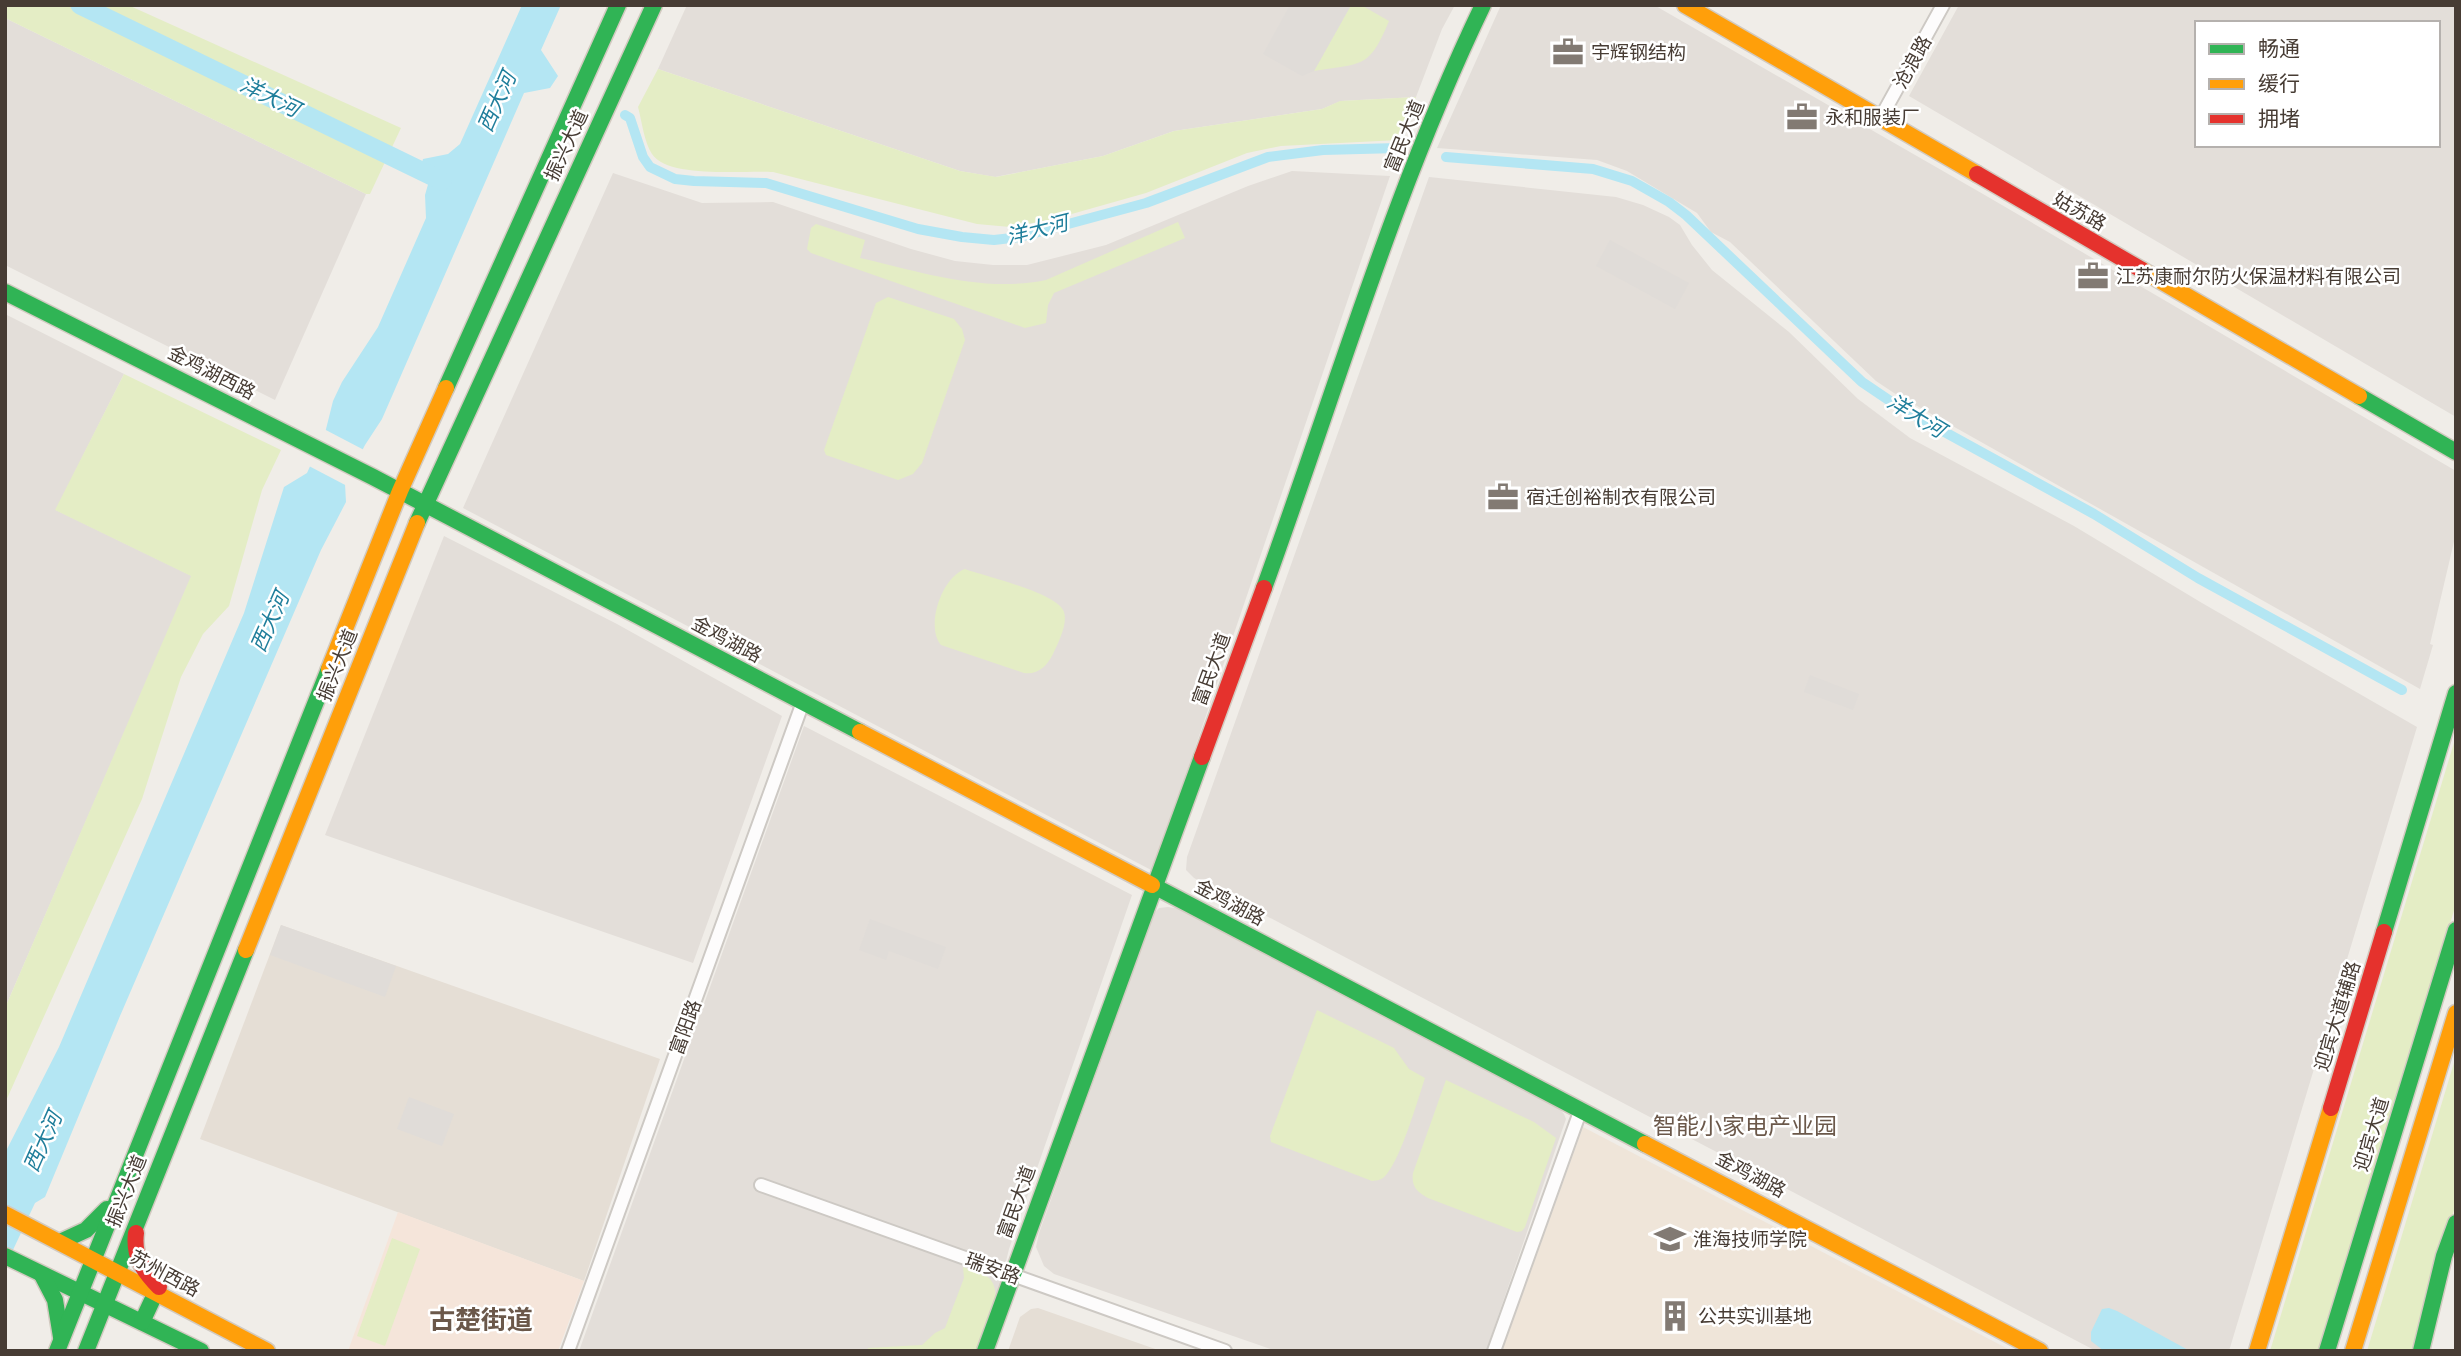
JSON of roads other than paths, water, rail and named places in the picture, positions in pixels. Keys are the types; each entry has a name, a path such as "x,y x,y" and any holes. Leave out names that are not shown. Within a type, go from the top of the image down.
{"main road":[{"name":"振兴大道","path":"59,1345 400,491 618,5"},
{"name":"振兴大道","path":"87,1346 424,504 654,5"},
{"name":"富民大道","path":"985,1351 1266,581 1392,223 1457,59 1483,5"},
{"name":"姑苏路","path":"1685,5 2456,452"},
{"name":"金鸡湖西路","path":"5,292 400,491"},
{"name":"金鸡湖路","path":"400,491 2040,1351"},
{"name":"迎宾大道辅路","path":"2257,1351 2456,693"},
{"name":"迎宾大道","path":"2327,1351 2456,930"},
{"path":"2353,1351 2456,1013"},
{"path":"54,1239 76,1237 100,1220 122,1186"},
{"path":"142,1208 134,1242 138,1262 145,1275 178,1304"},
{"name":"苏州西路","path":"5,1214 267,1351"},
{"path":"2421,1351 2444,1256 2456,1223"},
{"path":"5,1256 201,1351"},
{"path":"36,1272 55,1300 59,1345"},
{"path":"139,1321 156,1292"},
{"path":"87,1346 103,1328 113,1322 139,1321"}],"street":[{"name":"沧浪路","path":"1880,119 1944,5"},
{"name":"富阳路","path":"568,1351 803,702"},
{"path":"1494,1351 1581,1109"},
{"name":"瑞安路","path":"761,1185 1225,1351"}],"water":[{"name":"西大河","path":"522,5 561,5 541,50 558,76 550,88 524,93 382,419 345,484 346,502 321,550 45,1197 35,1203 5,1267 5,1153 59,1047 244,613 284,487 307,473 325,433 333,401 342,382 378,327 426,218 425,195 429,181 419,173 423,159 448,154 460,144"},
{"path":"2109,1308 2190,1351 2104,1351 2091,1341 2091,1332 2102,1309"}],"waterway":[{"name":"洋大河","path":"80,5 442,181"},
{"name":"洋大河","path":"625,115 630,118 643,157 650,167 675,179 766,183 918,229 994,240 1020,237 1146,203 1268,157 1323,150 1398,148"},
{"name":"洋大河","path":"1446,157 1593,169 1632,181 1686,215 1862,382 1899,407 2094,514 2198,578 2402,690"}],"place":[{"name":"宇辉钢结构","path":"1568,52"},
{"name":"永和服装厂","path":"1802,117"},
{"name":"江苏康耐尔防火保温材料有限公司","path":"2093,276"},
{"name":"宿迁创裕制衣有限公司","path":"1503,497"},
{"name":"淮海技师学院","path":"1670,1239"},
{"name":"公共实训基地","path":"1675,1316"}],"district":[{"name":"智能小家电产业园","path":"1745,1126"},
{"name":"古楚街道","path":"481,1320"}]}
